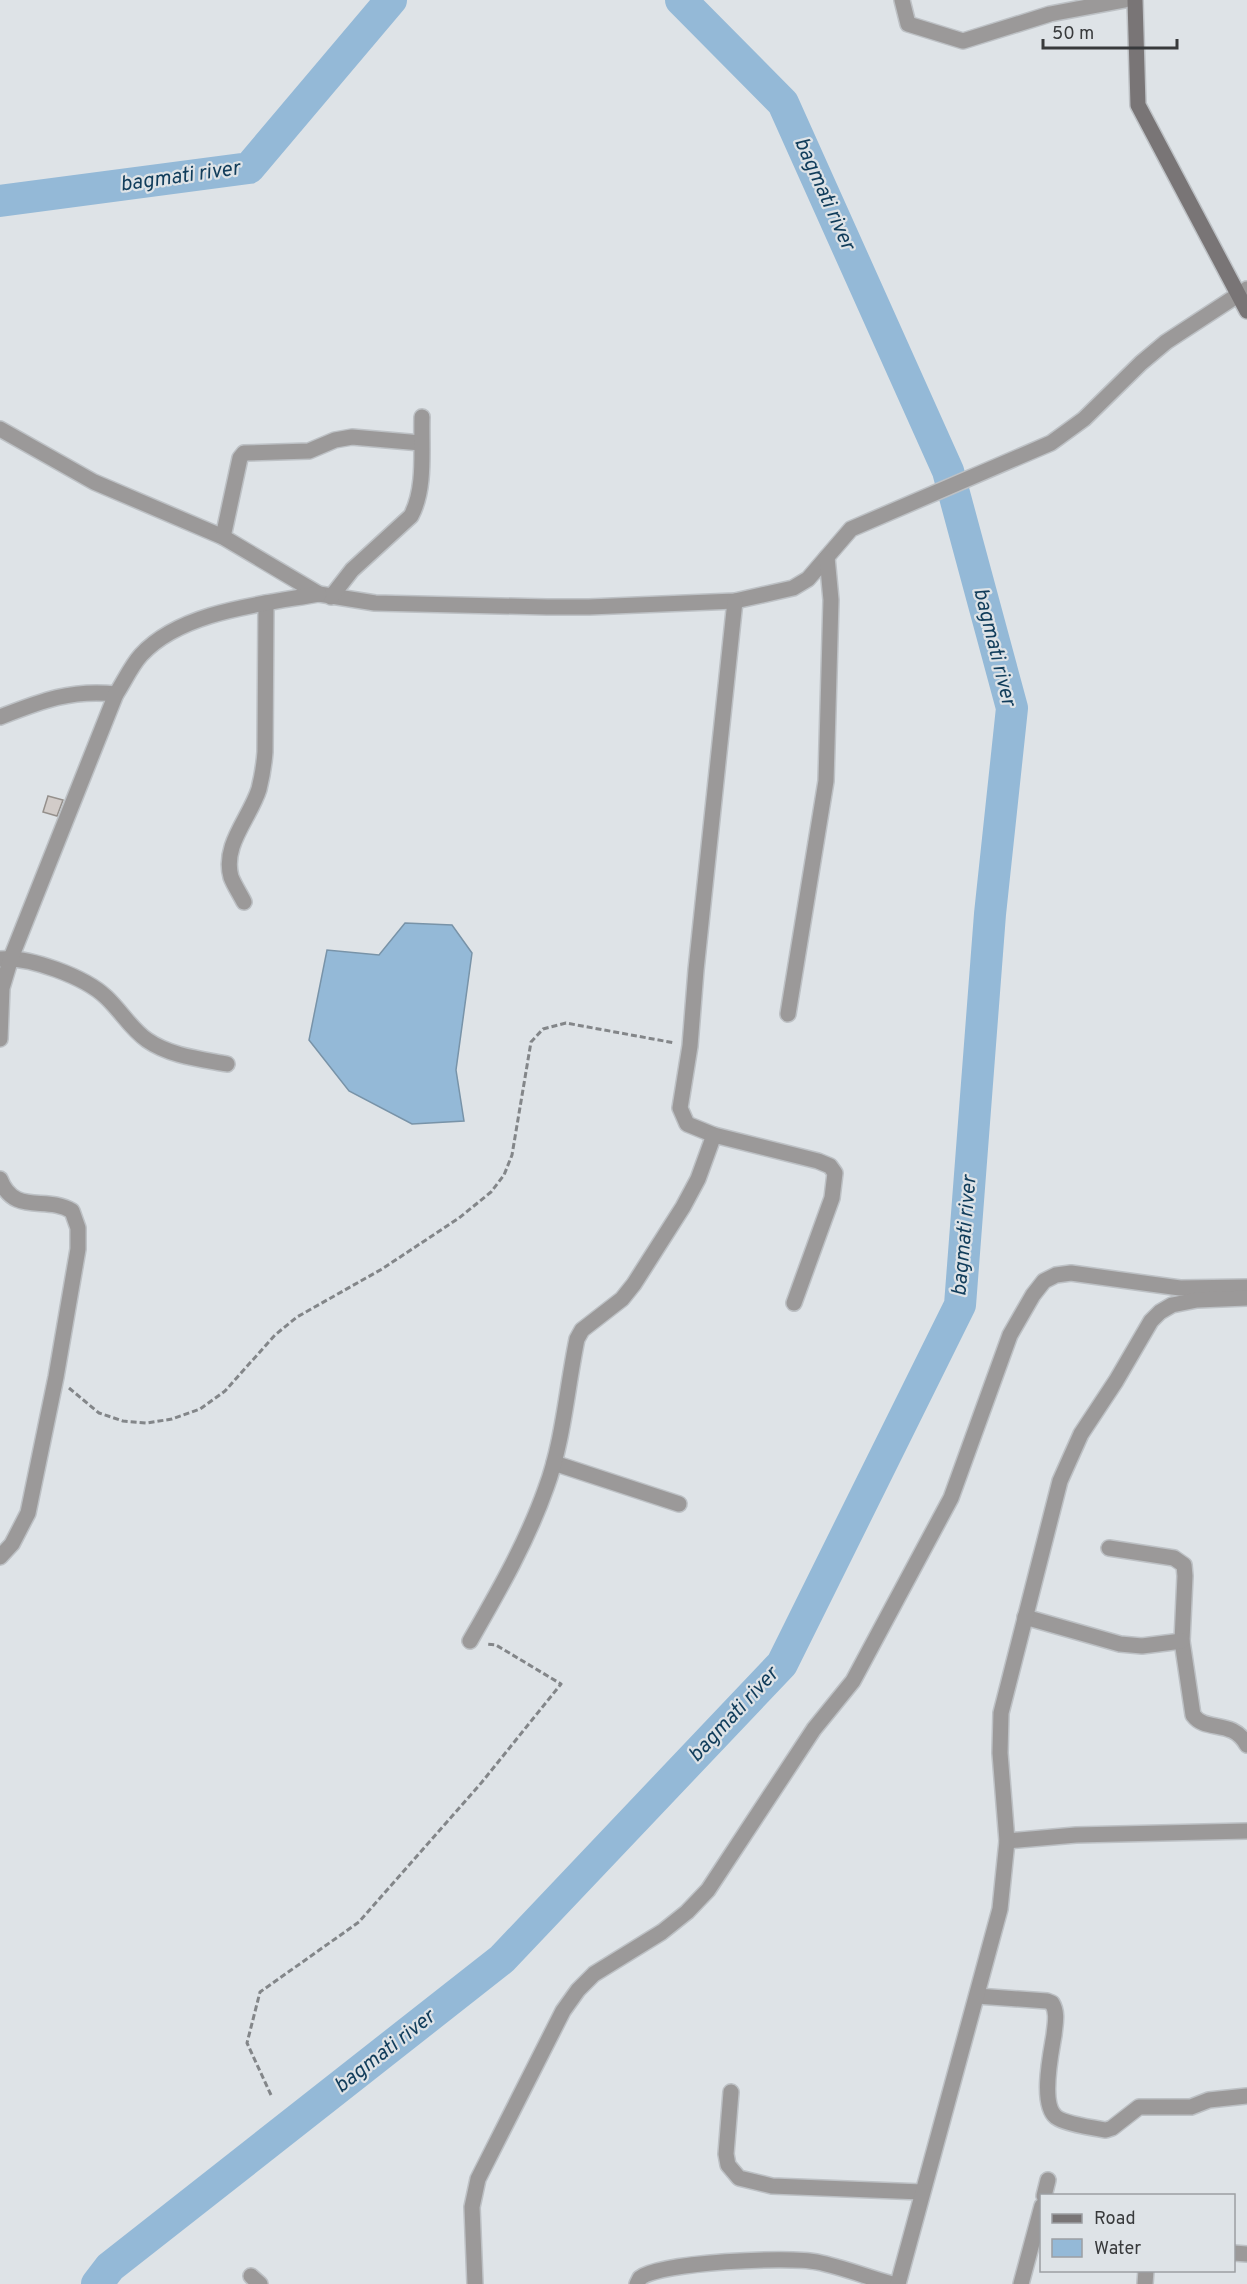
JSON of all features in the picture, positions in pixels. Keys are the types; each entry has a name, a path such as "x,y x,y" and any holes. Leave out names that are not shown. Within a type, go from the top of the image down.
{"street":[{"path":"902,0 908,24 963,41 1050,14 1125,0"},
{"path":"1135,0 1138,105 1243,291 1247,311"},
{"path":"0,1039 6,958 116,694 140,655 170,632 208,616 266,603 325,595 375,603 568,607 735,601 793,588 808,579 851,529 1051,443 1084,419 1141,363 1166,342 1243,291"},
{"path":"325,595 411,516 417,506 420,492 422,417"},
{"path":"0,429 94,482 223,537 325,595"},
{"path":"223,537 240,458 244,453 309,451 335,440 352,437 421,444"},
{"path":"788,1014 826,781 831,600 827,557"},
{"path":"735,601 690,1046 680,1108 687,1124 714,1135 830,1166 834,1173 832,1198 795,1303"},
{"path":"244,902 231,877 231,853 235,837 258,791 263,772 266,603"},
{"path":"0,717 76,692 116,694"},
{"path":"6,958 66,973 82,980 107,998 139,1034 160,1047 178,1054 226,1064"},
{"path":"470,1641 510,1570 546,1489 554,1463 577,1339 582,1330 615,1306 634,1284 688,1198 698,1179 714,1135"},
{"path":"0,1179 8,1195 14,1199 65,1207 72,1211 78,1228 78,1249 56,1377 28,1513 12,1544 0,1557"},
{"path":"475,2284 472,2207 478,2179 563,2011 578,1990 594,1974 662,1932 687,1912 708,1890 814,1729 853,1681 951,1498 1010,1335 1033,1295 1044,1281 1056,1275 1071,1273 1179,1288 1247,1287"},
{"path":"898,2284 1000,1909 1007,1840 1000,1753 1001,1713 1060,1481 1081,1434 1152,1321 1160,1312 1172,1305 1197,1300 1247,1298"},
{"path":"554,1463 679,1504"},
{"path":"1109,1548 1181,1560 1185,1576 1182,1641 1193,1715 1197,1721 1204,1724 1229,1728 1238,1733 1247,1745"},
{"path":"1025,1617 1120,1644 1142,1646 1182,1641"},
{"path":"1007,1840 1088,1835 1247,1831"},
{"path":"977,1996 1052,2003 1056,2013 1048,2095 1049,2104 1055,2116 1063,2120 1106,2130 1139,2107 1191,2107 1209,2100 1247,2096"},
{"path":"731,2092 726,2154 728,2165 739,2178 772,2187 922,2192"},
{"path":"1044,2194 1048,2180"},
{"path":"1021,2284 1040,2210"},
{"path":"637,2284 640,2278 654,2271 743,2260 774,2259 816,2261 892,2284"}],"path":[{"path":"56,1377 99,1413 123,1420 147,1423 172,1419 200,1408 225,1390 275,1335 297,1317 382,1269 459,1218 491,1192 504,1175 512,1155 531,1042 543,1029 566,1023 690,1046"},
{"path":"271,2095 247,2043 260,1992 359,1922 482,1782 561,1684 496,1645 470,1641"}],"water":[{"path":"405,923 452,925 472,953 456,1070 464,1121 412,1124 349,1091 309,1040 327,950 379,955"}],"building":[{"path":"48,796 63,800 57,816 43,812"}],"waterway":[{"name":"bagmati river","path":"0,201 249,168 391,0"},
{"name":"bagmati river","path":"97,2284 110,2267 502,1959 782,1664 960,1305 990,914 1012,708 948,471 783,103 681,0"}]}
